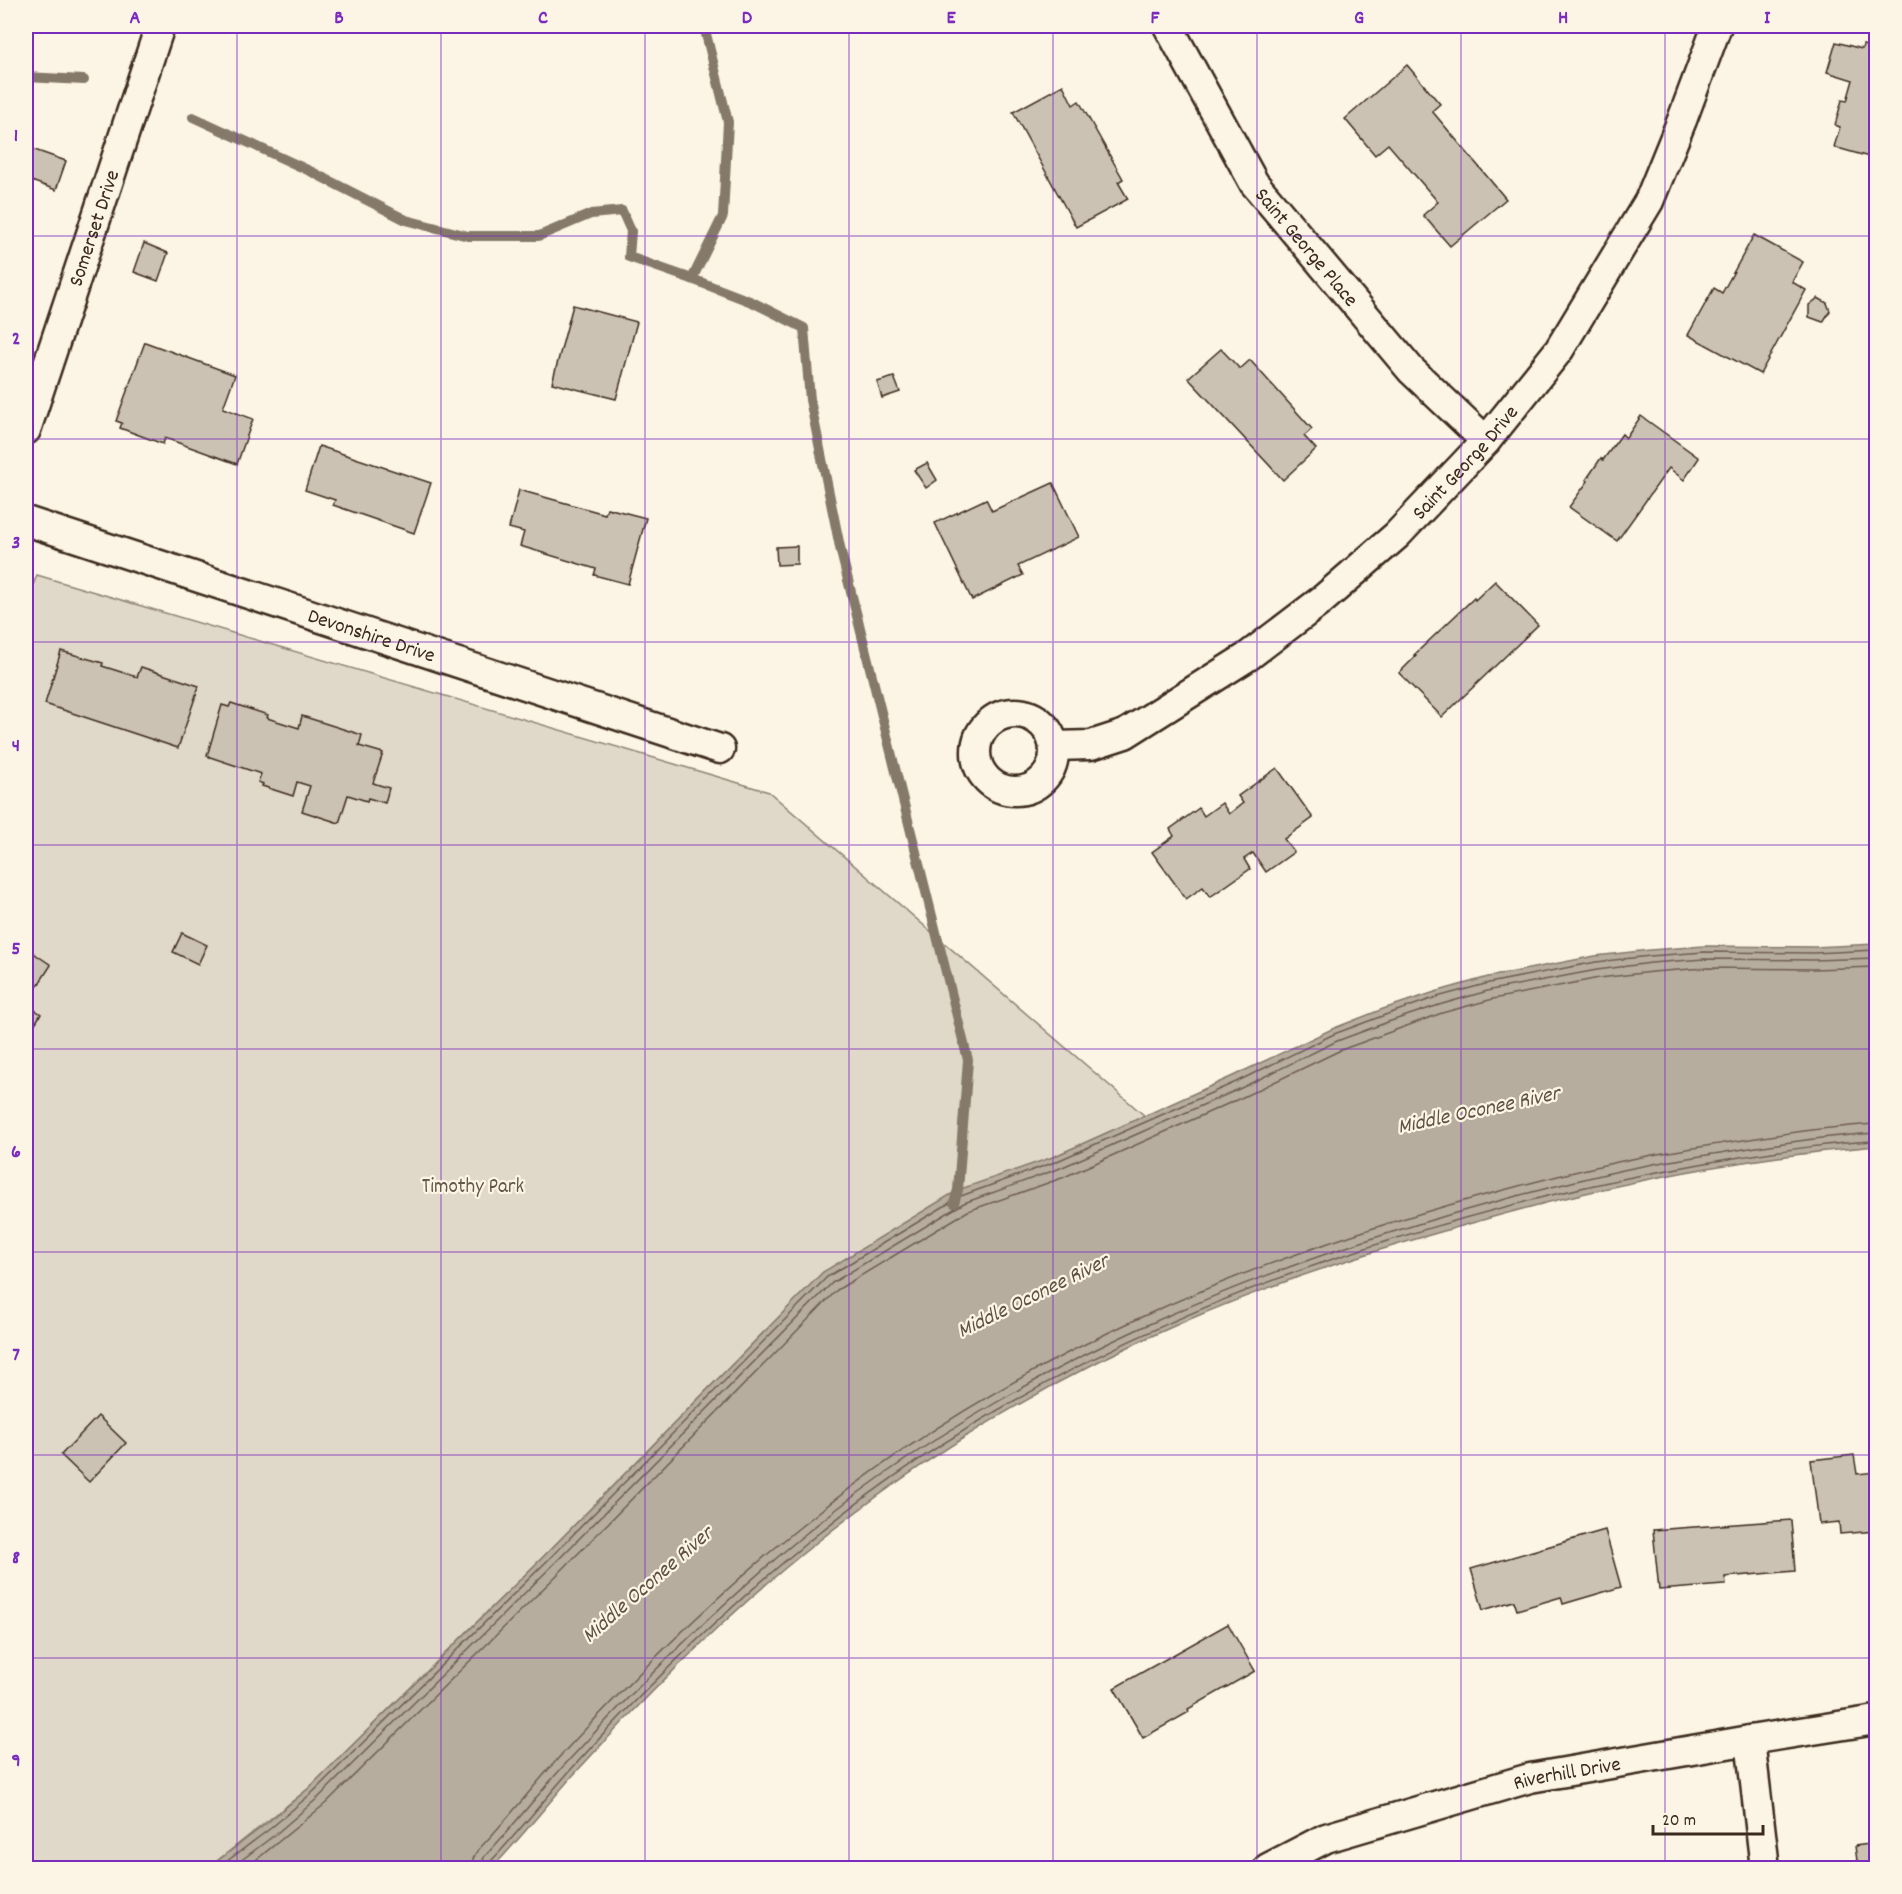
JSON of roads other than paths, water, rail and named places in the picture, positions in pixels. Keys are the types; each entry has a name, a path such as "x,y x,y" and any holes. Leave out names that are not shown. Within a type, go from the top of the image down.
{"street":[{"name":"Somerset Drive","path":"26,430 160,26"},
{"name":"Saint George Place","path":"1168,26 1254,183 1411,370 1486,441"},
{"name":"Saint George Drive","path":"1054,746 1091,745 1125,734 1247,657 1322,600 1397,535 1486,441 1559,350 1649,201 1717,26"},
{"name":"Devonshire Drive","path":"26,521 720,749"},
{"name":"Riverhill Drive","path":"1268,1869 1326,1838 1530,1778 1876,1720"},
{"path":"1750,1740 1766,1869"}],"water":[{"name":"Middle Oconee River","path":"1876,944 1876,1146 1720,1166 1566,1198 1360,1256 1291,1279 1190,1319 1091,1365 996,1418 904,1478 816,1543 753,1596 662,1681 577,1771 492,1868 208,1868 309,1788 543,1557 823,1272 958,1190 1053,1157 1332,1029 1383,1009 1488,977 1595,956 1650,950 1704,946 1814,947"}],"waterway":[{"path":"704,26 728,122 723,216 692,279 752,302 804,328 810,400 841,552 968,1060 958,1190 954,1203"},
{"path":"26,77 84,80"},
{"path":"193,117 312,172 406,220 468,236 539,236 591,214 622,211 631,231 629,257 692,279"}],"park label":[{"name":"Timothy Park","path":"473,1185"}]}
